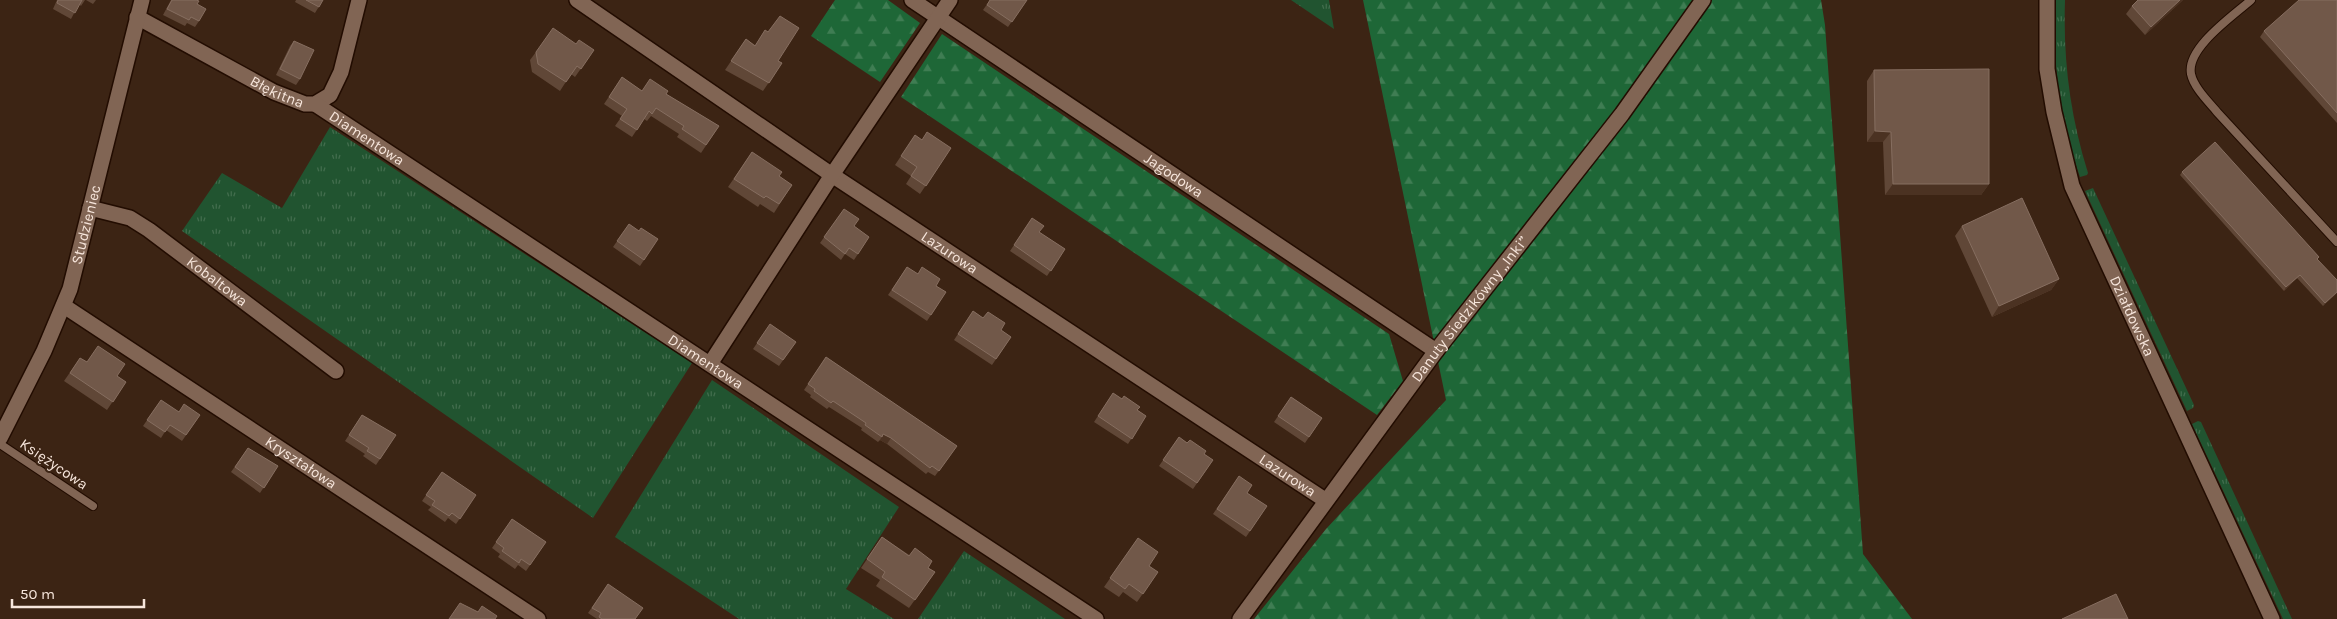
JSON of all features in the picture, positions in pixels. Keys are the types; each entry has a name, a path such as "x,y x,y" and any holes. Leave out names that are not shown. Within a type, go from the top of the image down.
{"street":[{"name":"Studzieniec","path":"0,438 44,351 70,289 142,0"},
{"name":"Błękitna","path":"137,17 274,92 305,104 315,104 330,95 341,72 359,0"},
{"name":"Lazurowa","path":"577,0 832,175 1325,500"},
{"name":"Jagodowa","path":"912,0 1436,351"},
{"path":"710,364 832,175 950,0"},
{"name":"Danuty Siedzikówny „Inki”","path":"1240,619 1325,500 1436,351 1622,114 1703,0"},
{"name":"Działdowska","path":"2048,0 2047,69 2054,112 2072,186 2272,619"},
{"name":"Diamentowa","path":"315,104 1096,619"},
{"name":"Kobaltowa","path":"90,208 130,218 336,371"},
{"name":"Kryształowa","path":"64,306 538,619"}],"lane":[{"path":"2251,0 2203,43 2193,57 2191,74 2199,90 2217,112 2337,242"},
{"name":"Księżycowa","path":"0,444 93,506"}],"green space":[{"path":"835,0 888,0 920,23 880,82 811,36"},
{"path":"1291,0 1329,0 1334,29"},
{"path":"1363,0 1821,0 1825,25 1863,554 1912,619 1254,619 1326,529 1446,400"},
{"path":"2056,0 2065,0 2065,44 2069,87 2072,109 2088,173 2080,177 2067,134 2059,90 2055,45"},
{"path":"942,34 1389,334 1403,381 1377,415 901,97"},
{"path":"330,127 692,363 593,518 182,231 222,173 282,208"},
{"path":"2093,188 2194,405 2193,408 2187,411 2085,191"},
{"path":"712,380 899,507 846,589 894,619 739,619 615,537"},
{"path":"2198,421 2201,422 2292,619 2283,619 2192,424"},
{"path":"964,551 1065,619 918,619"}],"building":[{"path":"58,0 82,0 75,13 57,3"},
{"path":"172,0 196,0 199,1 197,4 206,9 199,21 191,17 189,20 167,9"},
{"path":"306,0 323,0 319,7"},
{"path":"990,0 1027,0 1012,22 987,5"},
{"path":"2138,0 2180,0 2151,27 2132,6"},
{"path":"2299,0 2337,0 2337,113 2264,31"},
{"path":"780,16 799,28 778,61 782,63 769,83 731,61 746,39 755,46 765,30 768,32"},
{"path":"553,28 576,44 579,40 594,50 581,69 577,66 566,82 538,64 536,52"},
{"path":"294,41 314,50 300,79 280,69"},
{"path":"1989,69 1989,184 1893,184 1891,132 1875,131 1874,70"},
{"path":"622,77 642,91 650,79 668,91 666,94 719,126 706,145 682,129 684,126 656,108 652,114 649,111 637,130 620,119 627,109 609,97"},
{"path":"927,132 951,148 926,186 911,176 917,167 901,156 915,135 922,140"},
{"path":"2215,142 2319,257 2317,259 2337,280 2337,292 2325,303 2300,275 2286,287 2182,172"},
{"path":"752,152 782,172 779,176 792,185 779,204 766,196 764,198 734,179"},
{"path":"2022,198 2059,279 1999,306 1962,226"},
{"path":"844,209 859,219 854,226 869,237 858,254 849,248 845,254 824,237"},
{"path":"1032,218 1044,226 1039,232 1065,249 1051,271 1014,245"},
{"path":"629,224 639,231 641,228 658,239 644,260 617,241"},
{"path":"907,267 918,274 922,267 940,279 936,286 946,292 931,315 892,290"},
{"path":"973,311 983,318 988,312 1005,323 1001,330 1011,337 996,359 958,334"},
{"path":"770,324 796,342 783,360 757,343"},
{"path":"98,346 125,364 117,376 126,382 113,402 70,373 80,358 87,362"},
{"path":"826,357 957,446 939,471 932,466 930,468 891,438 883,434 882,437 865,425 866,423 814,391 815,389 808,384"},
{"path":"1113,393 1122,399 1124,396 1140,407 1137,410 1146,416 1132,439 1098,416"},
{"path":"1291,397 1322,418 1309,437 1278,416"},
{"path":"161,400 179,412 184,404 200,415 186,435 170,425 165,432 147,420"},
{"path":"362,415 396,435 380,459 367,451 369,448 349,435"},
{"path":"1179,437 1187,443 1190,440 1206,451 1204,454 1213,460 1197,483 1163,460"},
{"path":"248,448 278,466 264,488 235,467"},
{"path":"442,472 476,495 460,519 452,513 449,516 432,505 435,501 426,495"},
{"path":"1239,476 1252,485 1247,493 1267,506 1250,531 1217,509"},
{"path":"512,519 546,542 530,565 521,559 519,563 502,551 504,548 496,542"},
{"path":"882,537 909,556 915,548 932,561 928,568 935,572 915,600 882,577 885,572 867,559"},
{"path":"1138,538 1158,552 1149,566 1158,572 1143,594 1129,584 1125,589 1110,578"},
{"path":"608,584 643,608 635,619 602,619 599,617 601,613 592,608"},
{"path":"2116,594 2128,619 2062,619"},
{"path":"460,603 478,612 482,606 497,616 495,619 449,619"}]}
